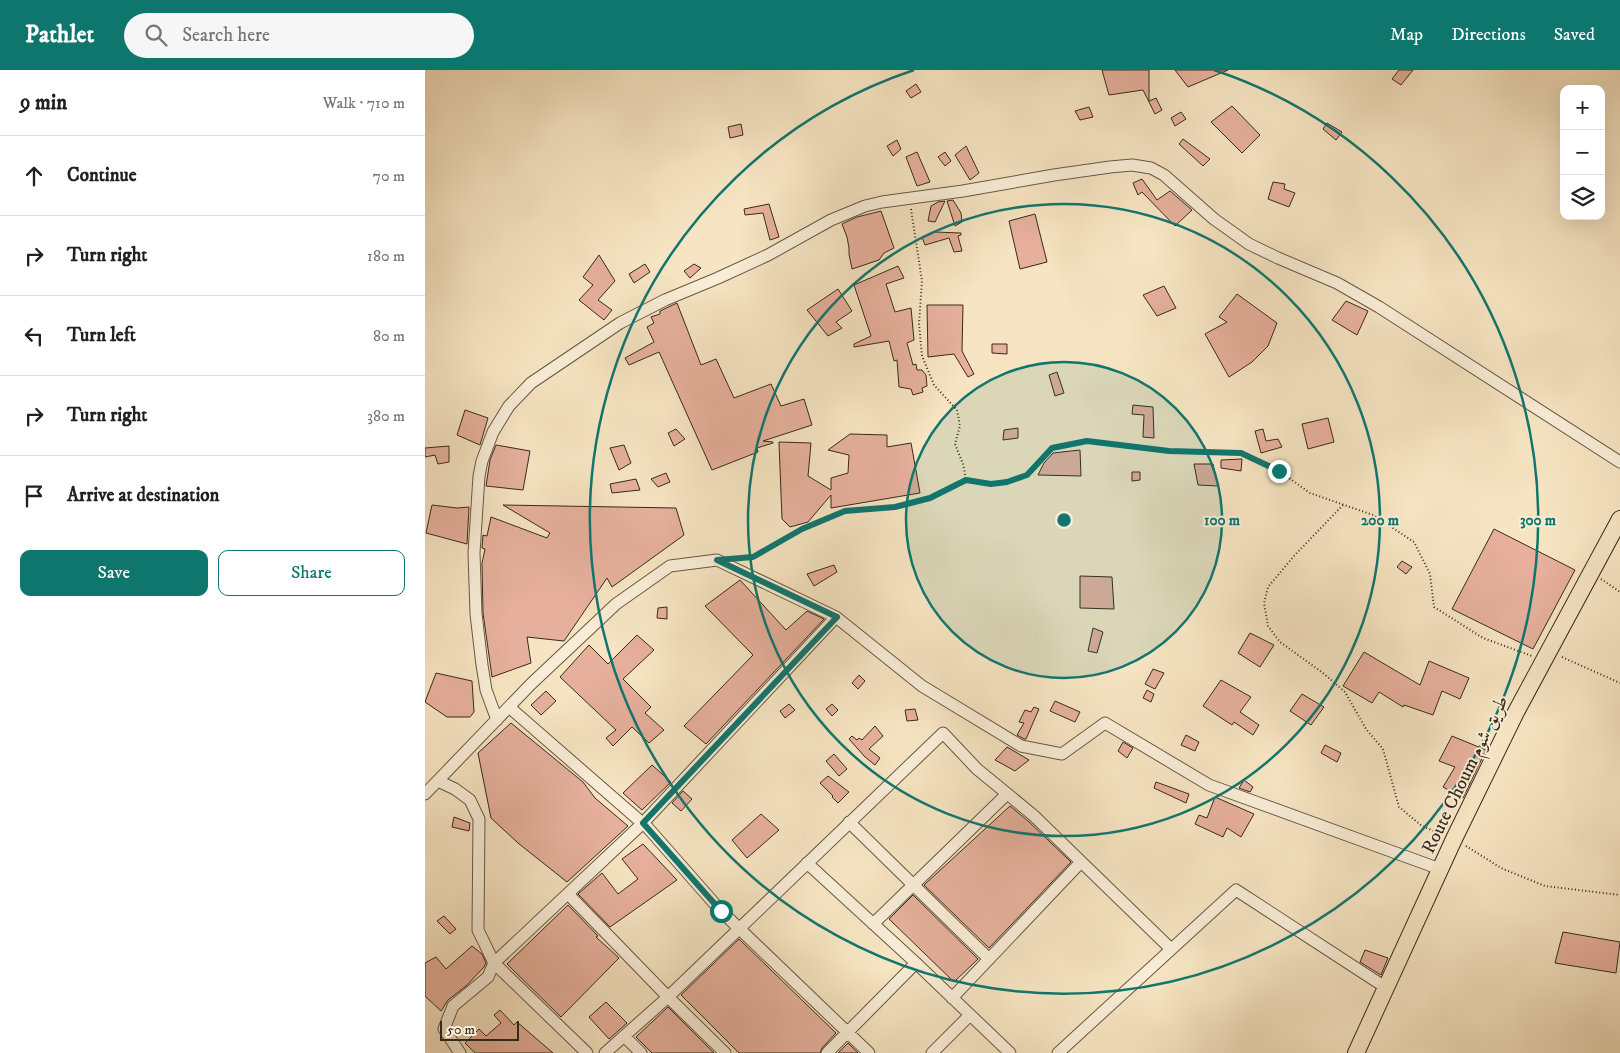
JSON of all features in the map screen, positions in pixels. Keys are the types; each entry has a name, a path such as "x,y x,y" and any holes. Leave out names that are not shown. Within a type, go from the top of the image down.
{"highway":[{"name":"Route Choum طريق شوم","path":"1356,1053 1453,839 1545,656 1620,519"}],"street":[{"path":"497,720 486,690 478,640 474,591 474,553 479,476 482,461 493,432 509,406 531,383 543,374 598,336 642,311 744,267 847,212 873,204 1123,166 1132,165 1151,168 1164,175 1214,219 1249,244 1337,283 1379,307 1620,462"},
{"path":"425,794 509,707 616,604 670,566 717,560 837,617 922,686 1021,746 1062,754 1105,723 1209,785 1440,869"},
{"path":"460,1053 444,1029 453,1006 488,977 494,963 643,823 837,617"},
{"path":"509,707 643,823 721,911 869,1053"},
{"path":"605,1053 668,998 943,733 977,769 1033,815 1171,949"},
{"path":"438,781 455,789 470,800 479,819 478,930 494,963 587,1053"},
{"path":"873,924 1007,794"},
{"path":"849,822 989,959"},
{"path":"952,998 1081,862"},
{"path":"807,863 1010,1053"},
{"path":"1058,1053 1236,890 1385,987"},
{"path":"568,894 668,998 725,1053"},
{"path":"827,1053 916,963"},
{"path":"932,1053 970,1015"},
{"path":"624,1036 641,1053"}],"path":[{"path":"910,197 922,281 919,324 922,356 934,385 957,410 960,426 955,444 963,464 966,480"},
{"path":"717,560 753,557 802,529 845,511 895,507 930,498 966,480 991,484 1007,482 1027,475 1052,448 1087,441 1169,451 1241,453 1279,471 1310,493 1373,515 1415,542 1430,574 1434,607 1483,638 1527,653 1545,656 1620,683"},
{"path":"1343,505 1300,549 1268,587 1265,603 1268,626 1280,642 1323,673 1345,692 1366,729 1383,749 1399,807 1422,826 1453,839 1501,868 1545,886 1620,895"},
{"path":"1591,572 1620,592"}],"building":[{"path":"1102,70 1149,70 1149,101 1156,98 1162,110 1155,114 1143,90 1109,95"},
{"path":"1175,70 1228,70 1188,87"},
{"path":"1399,70 1413,70 1401,85 1392,79"},
{"path":"916,84 921,92 911,98 906,91"},
{"path":"1232,106 1260,135 1242,153 1211,122"},
{"path":"1089,107 1093,117 1080,120 1075,111"},
{"path":"1181,112 1186,119 1175,126 1171,118"},
{"path":"1327,123 1342,132 1336,140 1323,129"},
{"path":"741,124 743,135 730,138 728,127"},
{"path":"1183,139 1210,159 1203,166 1179,144"},
{"path":"897,140 901,149 893,156 887,146"},
{"path":"966,146 979,173 970,180 955,155"},
{"path":"917,152 930,182 917,186 906,157"},
{"path":"945,152 951,161 945,166 938,157"},
{"path":"1142,179 1157,200 1170,191 1192,210 1175,226 1142,192 1138,195 1133,183"},
{"path":"1273,182 1285,184 1284,189 1295,193 1289,207 1268,199"},
{"path":"953,200 961,213 962,222 955,226 947,201"},
{"path":"945,201 935,222 928,221 931,206"},
{"path":"769,204 779,237 770,240 763,213 745,215 744,209"},
{"path":"881,211 894,248 884,253 879,260 852,269 847,237 842,224 857,217"},
{"path":"1035,214 1047,262 1020,269 1009,221"},
{"path":"935,232 961,233 958,236 962,251 954,252 949,238 925,245 922,237"},
{"path":"599,255 615,281 598,300 612,310 604,320 579,300 593,285 583,277"},
{"path":"645,264 650,272 634,283 629,274"},
{"path":"694,264 701,268 690,278 684,271"},
{"path":"898,266 904,278 886,284 895,312 911,308 914,340 907,343 913,365 916,364 917,370 922,370 926,375 927,386 922,388 923,392 913,395 911,389 899,387 897,360 894,361 889,341 854,347 854,344 871,336 854,285"},
{"path":"1164,286 1176,308 1157,316 1143,295"},
{"path":"838,289 852,311 836,322 842,328 828,336 807,310"},
{"path":"1237,294 1277,323 1268,346 1252,362 1229,377 1205,334 1227,322 1219,317"},
{"path":"1346,301 1368,311 1357,335 1332,320"},
{"path":"677,303 701,365 716,359 734,398 771,384 781,406 804,399 812,425 763,441 773,443 757,448 758,452 712,470 659,352 629,365 625,358 654,342 647,327 654,323 651,317 660,314 660,311"},
{"path":"927,305 963,305 962,351 974,374 968,377 954,354 928,357"},
{"path":"992,344 1007,344 1007,354 992,353"},
{"path":"1057,372 1064,393 1055,396 1049,375"},
{"path":"1133,405 1153,407 1154,438 1143,437 1144,415 1132,414"},
{"path":"465,410 488,418 480,445 457,435"},
{"path":"1328,418 1334,442 1308,449 1302,424"},
{"path":"1018,428 1018,438 1003,440 1004,430"},
{"path":"676,429 685,439 674,446 668,433"},
{"path":"1263,429 1266,441 1278,439 1282,447 1261,453 1255,431"},
{"path":"850,434 887,435 887,447 911,443 920,493 831,508 831,495 808,522 790,527 782,519 779,442 811,443 808,476 831,490 831,478 848,473 849,455 828,450"},
{"path":"496,445 530,451 523,490 486,486 490,460"},
{"path":"624,445 631,463 619,470 610,448"},
{"path":"449,446 449,462 438,464 435,455 425,457 425,448"},
{"path":"1080,450 1081,476 1038,475 1044,463 1053,453"},
{"path":"1242,459 1241,471 1221,468 1221,460"},
{"path":"1194,464 1213,464 1218,486 1198,485"},
{"path":"1132,472 1140,472 1140,480 1132,481"},
{"path":"666,473 670,482 658,487 651,479"},
{"path":"636,479 640,490 612,493 610,484"},
{"path":"432,505 457,508 469,507 467,544 426,533"},
{"path":"503,505 676,508 684,535 612,587 607,578 564,641 527,637 531,663 492,677 483,613 482,563 485,549 482,548 483,535 487,536 491,517 547,538 550,533"},
{"path":"1494,529 1575,570 1533,649 1452,609"},
{"path":"1402,561 1412,567 1406,574 1397,567"},
{"path":"834,565 837,572 814,586 807,574"},
{"path":"1080,576 1112,577 1114,609 1080,608"},
{"path":"740,580 786,630 807,611 824,619 706,744 684,726 753,655 705,606"},
{"path":"667,607 667,619 657,618 658,608"},
{"path":"1093,628 1103,632 1097,653 1088,651"},
{"path":"1250,633 1274,645 1260,667 1238,653"},
{"path":"637,635 654,650 623,679 651,707 645,713 664,730 649,743 632,727 613,746 606,738 616,730 560,677 589,645 608,664"},
{"path":"1364,652 1420,685 1429,661 1469,678 1460,699 1442,691 1433,715 1404,705 1403,707 1379,692 1372,703 1343,686"},
{"path":"1153,669 1164,673 1155,689 1145,684"},
{"path":"436,673 472,681 474,712 470,717 447,717 425,702"},
{"path":"859,675 865,681 858,689 852,683"},
{"path":"1221,680 1251,697 1240,712 1259,725 1253,735 1234,722 1232,725 1203,706"},
{"path":"1147,690 1154,694 1151,702 1143,698"},
{"path":"546,691 556,701 541,715 531,705"},
{"path":"1302,694 1324,707 1311,725 1290,711"},
{"path":"1055,701 1080,712 1075,722 1050,711"},
{"path":"789,704 795,710 785,718 780,711"},
{"path":"832,704 838,710 832,716 826,709"},
{"path":"1034,707 1039,709 1026,739 1024,739 1017,735 1024,723 1019,722 1025,710 1031,712"},
{"path":"915,709 918,720 907,721 905,710"},
{"path":"511,723 583,782 595,798 628,826 567,882 518,843 491,818 478,753"},
{"path":"875,726 883,736 869,749 880,758 875,765 849,739 852,736 857,740 859,738 862,740"},
{"path":"1186,735 1199,742 1195,751 1181,745"},
{"path":"1452,736 1486,750 1463,798 1443,787 1455,767 1439,761"},
{"path":"1123,742 1133,748 1127,758 1118,751"},
{"path":"1325,745 1341,753 1337,762 1321,753"},
{"path":"1007,747 1029,760 1015,771 995,760"},
{"path":"834,754 847,769 839,776 826,761"},
{"path":"652,765 671,782 642,810 623,793"},
{"path":"828,776 849,792 838,803 820,783"},
{"path":"1244,780 1253,787 1250,792 1239,788"},
{"path":"1156,782 1189,794 1186,803 1154,788"},
{"path":"683,791 692,799 681,811 672,803"},
{"path":"1215,797 1254,814 1241,837 1227,828 1223,837 1195,824 1199,815 1207,818"},
{"path":"1010,806 1071,862 989,948 924,885"},
{"path":"761,814 779,830 747,858 732,840"},
{"path":"454,817 470,823 469,831 452,827"},
{"path":"643,844 677,880 610,927 578,894 602,873 618,894 638,879 622,859"},
{"path":"913,895 978,959 954,982 889,919"},
{"path":"568,905 598,936 596,937 619,958 561,1017 507,964"},
{"path":"444,916 456,929 450,934 437,921"},
{"path":"1563,932 1620,942 1616,973 1555,963"},
{"path":"739,939 836,1033 822,1048 820,1053 739,1053 681,995"},
{"path":"472,946 482,954 486,963 466,986 448,1000 441,1011 425,996 425,963 436,957 446,969"},
{"path":"1365,950 1388,958 1381,975 1360,962"},
{"path":"606,1002 627,1023 609,1039 589,1017"},
{"path":"668,1007 714,1053 652,1053 636,1037"},
{"path":"500,1010 514,1025 517,1022 553,1053 475,1053 465,1043 479,1029 486,1036 501,1023 494,1015"},
{"path":"848,1043 858,1053 838,1053"}],"route":[{"path":"721,911 643,823 837,617 717,560 753,557 802,529 845,511 895,507 930,498 966,480 991,484 1007,482 1027,475 1052,448 1087,441 1169,451 1241,453 1279,471"}]}
